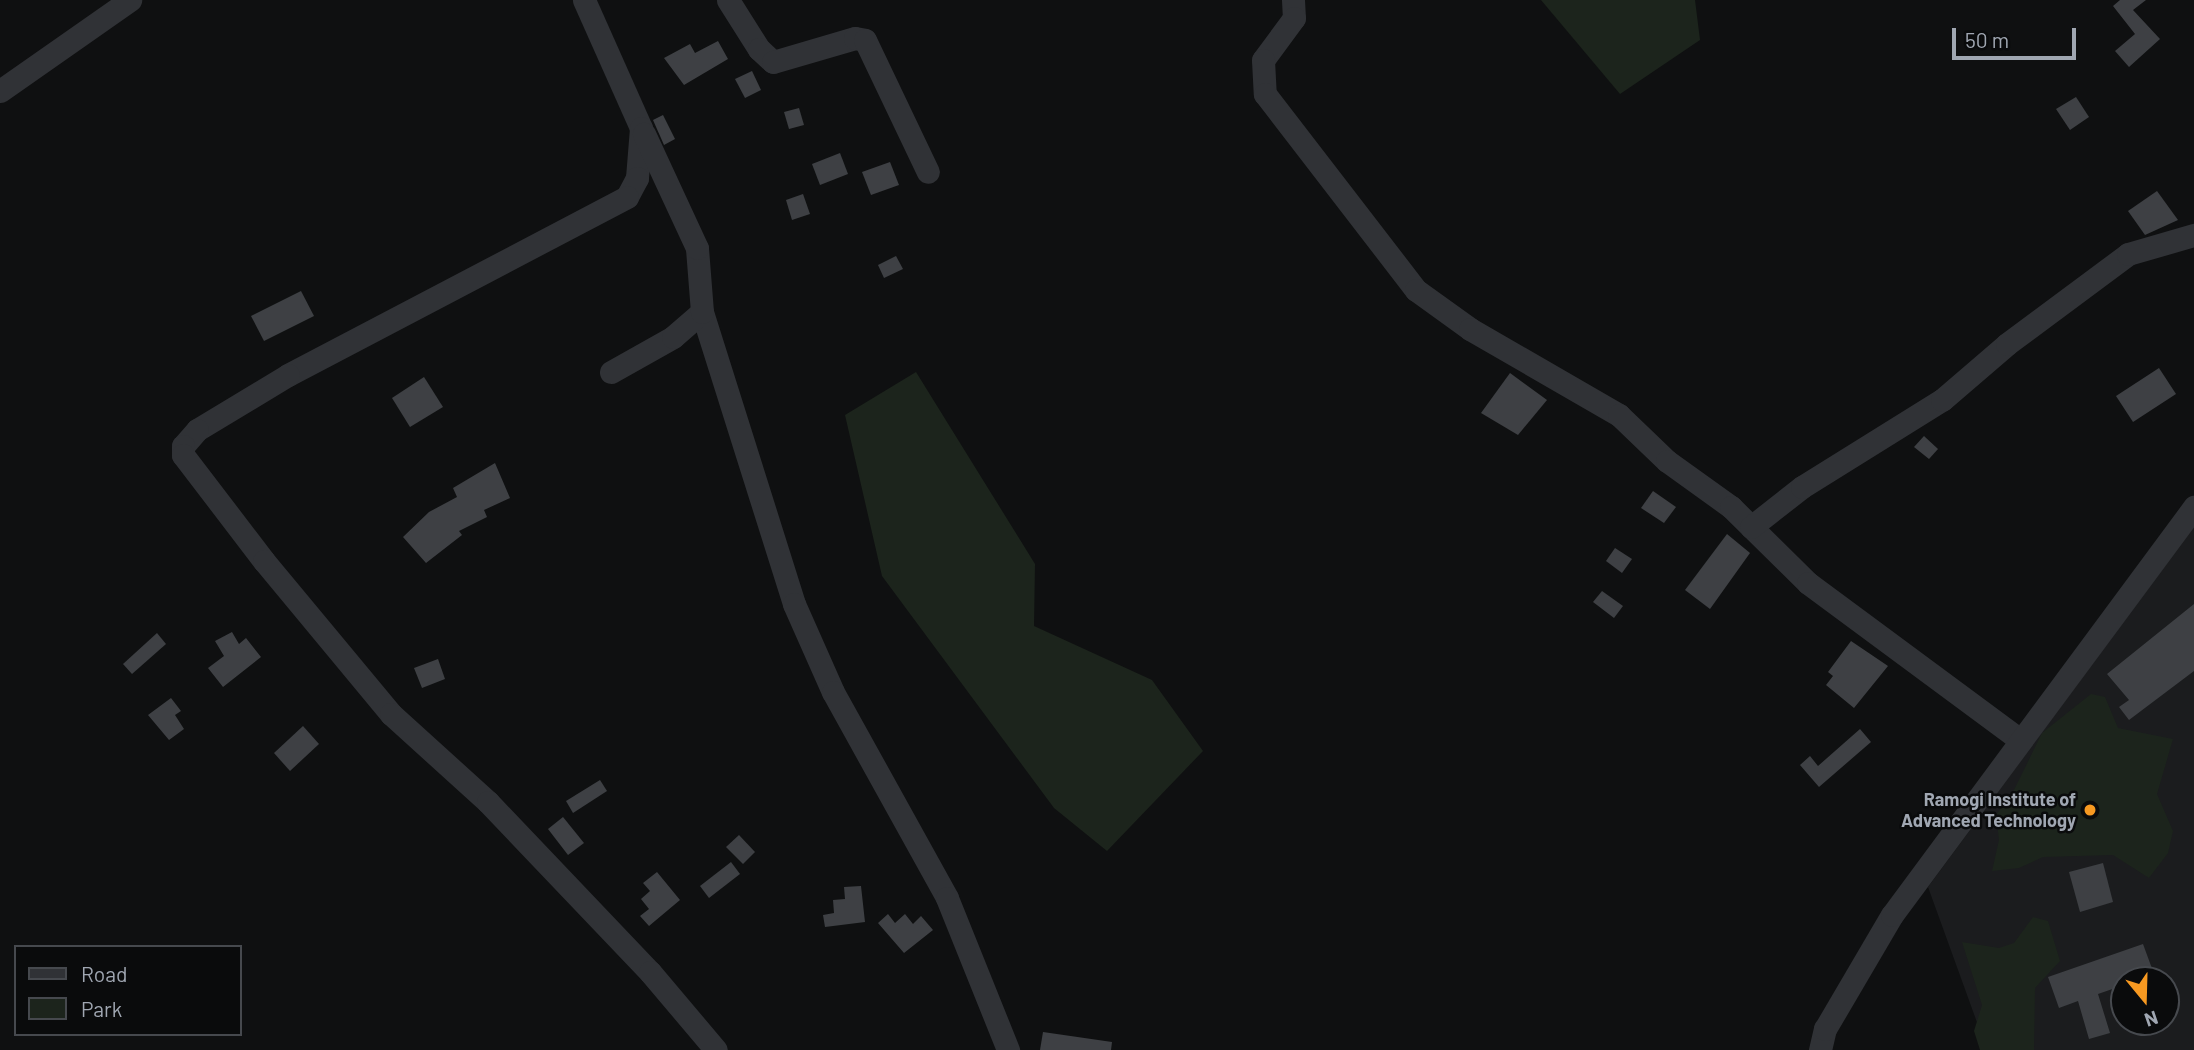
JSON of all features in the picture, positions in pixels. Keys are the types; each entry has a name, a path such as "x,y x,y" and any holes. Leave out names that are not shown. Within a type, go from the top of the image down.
{"street":[{"path":"0,91 130,0"},
{"path":"584,0 697,248 702,313 794,604 833,692 947,898 1008,1050"},
{"path":"728,0 759,49 773,62 855,38 865,40 928,172"},
{"path":"1293,0 1294,18 1263,60 1265,94 1416,290 1470,329 1619,415 1667,461 1751,527 1808,583 2020,740"},
{"path":"641,128 639,170 626,197 288,375 197,430 183,446 183,455 247,540 391,714 488,802 650,972 716,1050"},
{"path":"1751,527 1802,487 1942,400 2018,336 2128,254 2194,235"},
{"path":"611,372 673,337 702,313"},
{"path":"1820,1050 1825,1029 1892,915 2194,507"}],"shaded area":[{"name":"Ramogi Institute of Advanced Technology","path":"2194,526 2194,1050 1987,1050 1928,887"}],"green space":[{"path":"1541,0 1695,0 1700,40 1620,94"},
{"path":"916,372 1035,564 1034,626 1152,680 1203,751 1107,851 1054,808 882,576 845,415"},
{"path":"2091,694 2105,697 2118,728 2173,739 2157,794 2173,831 2168,853 2149,878 2113,855 2043,857 2019,868 1992,871 1999,840 1996,815 2013,792 2042,733"},
{"path":"2033,917 2048,921 2060,961 2035,988 2034,1050 1980,1050 1974,1031 1982,1005 1962,942 1999,948 2014,943"}],"building":[{"path":"2120,0 2146,0 2133,10 2160,39 2129,67 2115,51 2135,34 2113,6"},
{"path":"718,41 728,59 684,85 664,58 690,44 695,53"},
{"path":"752,71 761,90 745,98 735,79"},
{"path":"2076,97 2089,117 2070,130 2056,109"},
{"path":"799,108 804,125 789,129 784,112"},
{"path":"663,115 675,139 664,145 653,120"},
{"path":"840,153 848,174 820,185 812,164"},
{"path":"890,162 899,185 871,195 862,172"},
{"path":"2157,191 2178,220 2145,235 2128,211"},
{"path":"803,194 810,214 792,220 786,200"},
{"path":"896,256 903,269 884,278 878,265"},
{"path":"301,291 314,316 264,341 251,316"},
{"path":"2159,368 2176,394 2133,422 2116,396"},
{"path":"1510,373 1547,400 1518,435 1481,413"},
{"path":"424,377 443,407 410,427 392,398"},
{"path":"1924,436 1938,449 1929,459 1914,447"},
{"path":"495,463 510,498 484,510 487,517 459,531 462,535 426,563 403,537 429,512 457,497 453,488"},
{"path":"1653,491 1676,507 1664,523 1641,508"},
{"path":"1727,534 1750,553 1710,609 1685,590"},
{"path":"1615,548 1632,559 1622,573 1606,561"},
{"path":"1602,591 1623,606 1614,618 1593,602"},
{"path":"2194,604 2194,671 2129,720 2119,707 2129,700 2107,674"},
{"path":"232,632 239,644 246,638 261,657 223,687 208,668 224,656 215,641"},
{"path":"157,633 166,644 132,674 123,664"},
{"path":"1851,641 1888,666 1854,708 1826,685 1833,676 1828,672"},
{"path":"438,659 445,679 422,688 414,668"},
{"path":"171,698 181,711 175,715 184,729 169,740 148,715"},
{"path":"303,726 319,744 290,771 274,753"},
{"path":"1860,729 1871,742 1819,787 1800,765 1810,756 1818,766"},
{"path":"600,780 607,791 573,813 566,801"},
{"path":"563,817 584,843 568,855 548,829"},
{"path":"739,835 755,852 743,864 726,847"},
{"path":"731,862 740,874 709,898 700,886"},
{"path":"2103,863 2113,902 2080,912 2069,872"},
{"path":"657,872 680,900 649,926 640,916 649,909 641,899 650,891 643,883"},
{"path":"861,886 865,922 825,927 823,915 834,913 833,900 845,899 844,887"},
{"path":"888,914 895,923 905,914 913,924 921,916 933,930 904,953 878,923"},
{"path":"2143,944 2151,966 2110,966 2110,990 2098,994 2110,1033 2089,1039 2078,1001 2059,1008 2048,977"},
{"path":"1043,1032 1112,1042 1111,1050 1040,1050"}],"place":[{"name":"Ramogi Institute of Advanced Technology","path":"2090,810"}]}
